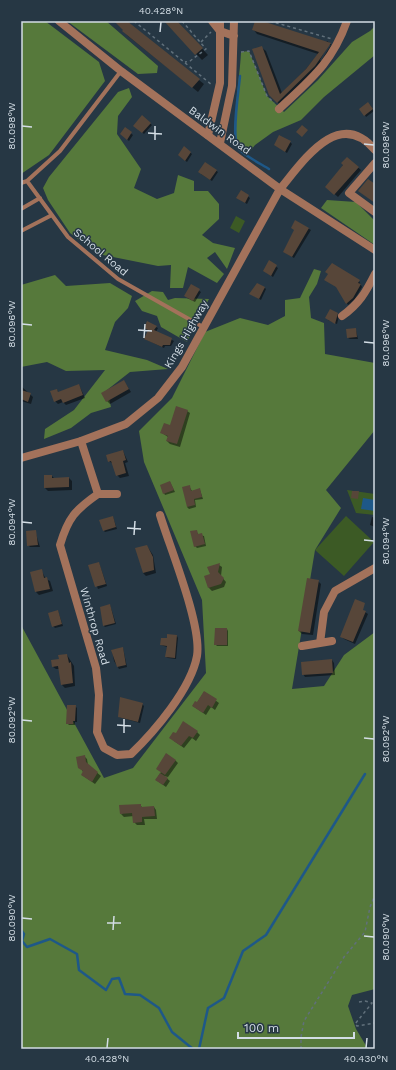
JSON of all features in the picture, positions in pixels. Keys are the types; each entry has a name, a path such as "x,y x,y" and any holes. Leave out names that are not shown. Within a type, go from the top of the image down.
{"street":[{"name":"Baldwin Road","path":"59,21 121,71 280,188 375,250"},
{"path":"212,21 220,31 234,36"},
{"path":"208,135 220,83 220,21"},
{"path":"220,143 232,86 234,21"},
{"path":"279,109 315,76 340,41 347,21"},
{"name":"Kings Highway","path":"21,458 81,441 126,424 158,398 182,367 280,188 307,157 332,136 349,133 367,140 375,150"},
{"path":"375,163 349,193 375,212"},
{"path":"342,316 355,307 367,290 375,274"},
{"path":"81,441 98,494 118,494"},
{"name":"Winthrop Road","path":"98,494 83,504 66,525 60,545 96,668 99,695 97,732 104,748 116,755 131,754 153,733 190,678 197,656 195,623 160,515"},
{"path":"320,643 324,612 335,591 375,568"},
{"path":"302,646 332,641"}],"lane":[{"path":"21,183 27,181 60,151 121,71"},
{"name":"School Road","path":"27,181 68,237 118,279 203,327"},
{"path":"21,209 40,198"},
{"path":"21,232 52,215"}],"path":[{"path":"134,21 209,82"},
{"path":"182,21 206,48 190,61 185,62"},
{"path":"270,21 340,41"},
{"path":"201,43 205,38"},
{"path":"249,51 267,96 279,109"},
{"path":"301,1049 301,1037 304,1021 344,957 365,932 370,907 375,895"},
{"path":"359,1002 365,1001 372,1003 355,1024 357,1026 375,1023"}],"green space":[{"path":"21,21 45,21 99,62 105,81 49,155 21,174"},
{"path":"67,21 106,21 158,66 157,73 138,74"},
{"path":"375,26 375,55 324,97 301,120 273,132 255,145 247,155 238,148 235,127 241,52 249,51 267,96 284,112 318,80 352,42 370,31"},
{"path":"129,88 132,97 118,116 117,134 141,169 134,188 157,199 174,193 178,175 194,181 194,191 208,191 219,204 219,219 202,235 213,243 235,248 227,269 215,252 207,258 224,274 217,283 188,267 183,288 170,288 171,265 158,266 98,254 70,233 48,200 43,188 49,177 118,92"},
{"path":"327,200 356,202 375,221 375,245 321,208"},
{"path":"236,216 245,221 239,233 230,228"},
{"path":"314,269 321,271 317,284 309,297 311,318 324,323 325,354 375,363 375,430 326,490 341,508 315,550 292,689 324,686 344,655 375,632 375,989 352,995 348,1006 356,1029 368,1049 21,1049 21,625 104,778 133,768 206,673 202,600 144,462 139,431 172,398 205,332 240,318 268,325 285,316 285,300 300,298"},
{"path":"55,275 66,286 110,283 132,296 128,308 115,322 105,350 147,360 168,369 130,372 107,390 111,407 91,413 71,428 44,439 45,429 74,410 105,370 66,371 47,362 21,367 21,285"},
{"path":"152,291 163,292 168,300 175,298 209,299 187,342 161,327 157,316 142,311 135,301"},
{"path":"347,490 375,494 375,515 356,513"},
{"path":"346,516 374,542 344,576 315,550"}],"water":[{"path":"363,498 375,500 375,511 361,509"}],"building":[{"path":"114,21 127,21 200,79 192,88 122,31 123,30"},
{"path":"164,21 177,21 203,48 195,55"},
{"path":"255,21 262,21 331,43 315,66 277,103 269,95 252,49 262,46 280,94 306,69 319,52 252,30"},
{"path":"368,102 373,109 364,116 359,109"},
{"path":"142,115 151,123 142,133 133,126"},
{"path":"302,125 308,130 302,137 296,132"},
{"path":"125,127 132,132 127,140 120,134"},
{"path":"279,135 291,141 285,152 274,145"},
{"path":"184,146 191,152 185,161 178,155"},
{"path":"347,157 359,167 334,195 325,187 343,165 341,163"},
{"path":"205,162 217,170 210,180 198,172"},
{"path":"368,179 375,184 375,203 358,191"},
{"path":"241,190 249,195 245,203 236,198"},
{"path":"295,220 309,228 292,257 283,252 294,230 291,228"},
{"path":"269,260 277,265 271,276 263,271"},
{"path":"332,263 360,280 358,283 361,284 353,298 346,304 336,287 324,280 328,274 325,272"},
{"path":"257,283 265,287 259,299 249,294"},
{"path":"191,284 200,289 193,301 184,296"},
{"path":"330,309 338,313 335,324 325,318"},
{"path":"147,321 157,326 154,330 172,338 170,345 163,345 162,347 144,339 148,330 144,328"},
{"path":"356,328 357,337 347,338 346,329"},
{"path":"124,380 129,389 106,402 101,393"},
{"path":"79,384 83,395 63,403 61,399 54,402 50,391 57,389 58,392"},
{"path":"21,390 31,393 28,402 21,399"},
{"path":"176,406 188,410 177,444 166,441 168,436 160,433 164,423 170,425"},
{"path":"123,450 126,460 123,461 126,473 116,476 111,461 108,462 106,455"},
{"path":"44,475 52,475 52,478 69,477 69,487 44,488"},
{"path":"170,481 174,490 163,494 160,485"},
{"path":"190,485 191,491 200,488 202,497 194,499 195,505 187,507 182,487"},
{"path":"352,491 359,491 358,499 351,498"},
{"path":"113,516 116,527 103,531 99,520"},
{"path":"36,530 38,545 27,546 26,531"},
{"path":"197,530 198,534 202,533 205,544 194,547 190,531"},
{"path":"147,545 153,557 154,570 143,573 135,548"},
{"path":"99,562 106,584 95,587 88,565"},
{"path":"220,563 218,572 224,578 221,584 208,588 204,576 210,574 207,567"},
{"path":"42,569 44,578 47,577 50,589 35,592 30,572"},
{"path":"307,578 319,580 310,633 298,631"},
{"path":"355,599 365,603 363,610 366,611 353,642 340,637"},
{"path":"110,604 115,623 103,626 100,607"},
{"path":"58,610 62,624 52,627 48,613"},
{"path":"215,628 227,628 227,645 214,645"},
{"path":"167,634 177,635 175,658 165,657 167,646 160,645 161,638 167,638"},
{"path":"123,647 126,665 117,667 111,650"},
{"path":"67,654 69,663 71,662 73,683 61,685 58,666 52,667 51,660 59,659 58,655"},
{"path":"332,659 333,673 302,675 301,662"},
{"path":"204,691 217,699 212,708 208,705 203,713 192,706 195,701 197,702"},
{"path":"120,697 143,703 138,722 118,717"},
{"path":"67,705 76,705 75,721 73,721 73,724 66,724"},
{"path":"183,721 198,731 193,738 189,736 181,746 169,738 173,732 176,733"},
{"path":"166,753 176,760 165,775 156,769"},
{"path":"85,755 86,762 98,772 92,782 81,775 83,771 78,768 76,757"},
{"path":"160,773 168,778 163,785 155,780"},
{"path":"141,804 141,807 154,806 155,816 142,817 142,822 133,823 132,813 120,814 119,805"}],"waterway":[{"path":"240,76 235,124 236,142 238,148 244,154 269,169"},
{"path":"199,1049 208,1008 224,998 243,951 266,935 365,774"},
{"path":"21,930 24,934 22,941 27,947 50,939 77,954 79,970 106,990 112,979 119,978 125,994 140,995 159,1008 172,1032 193,1049"}]}
